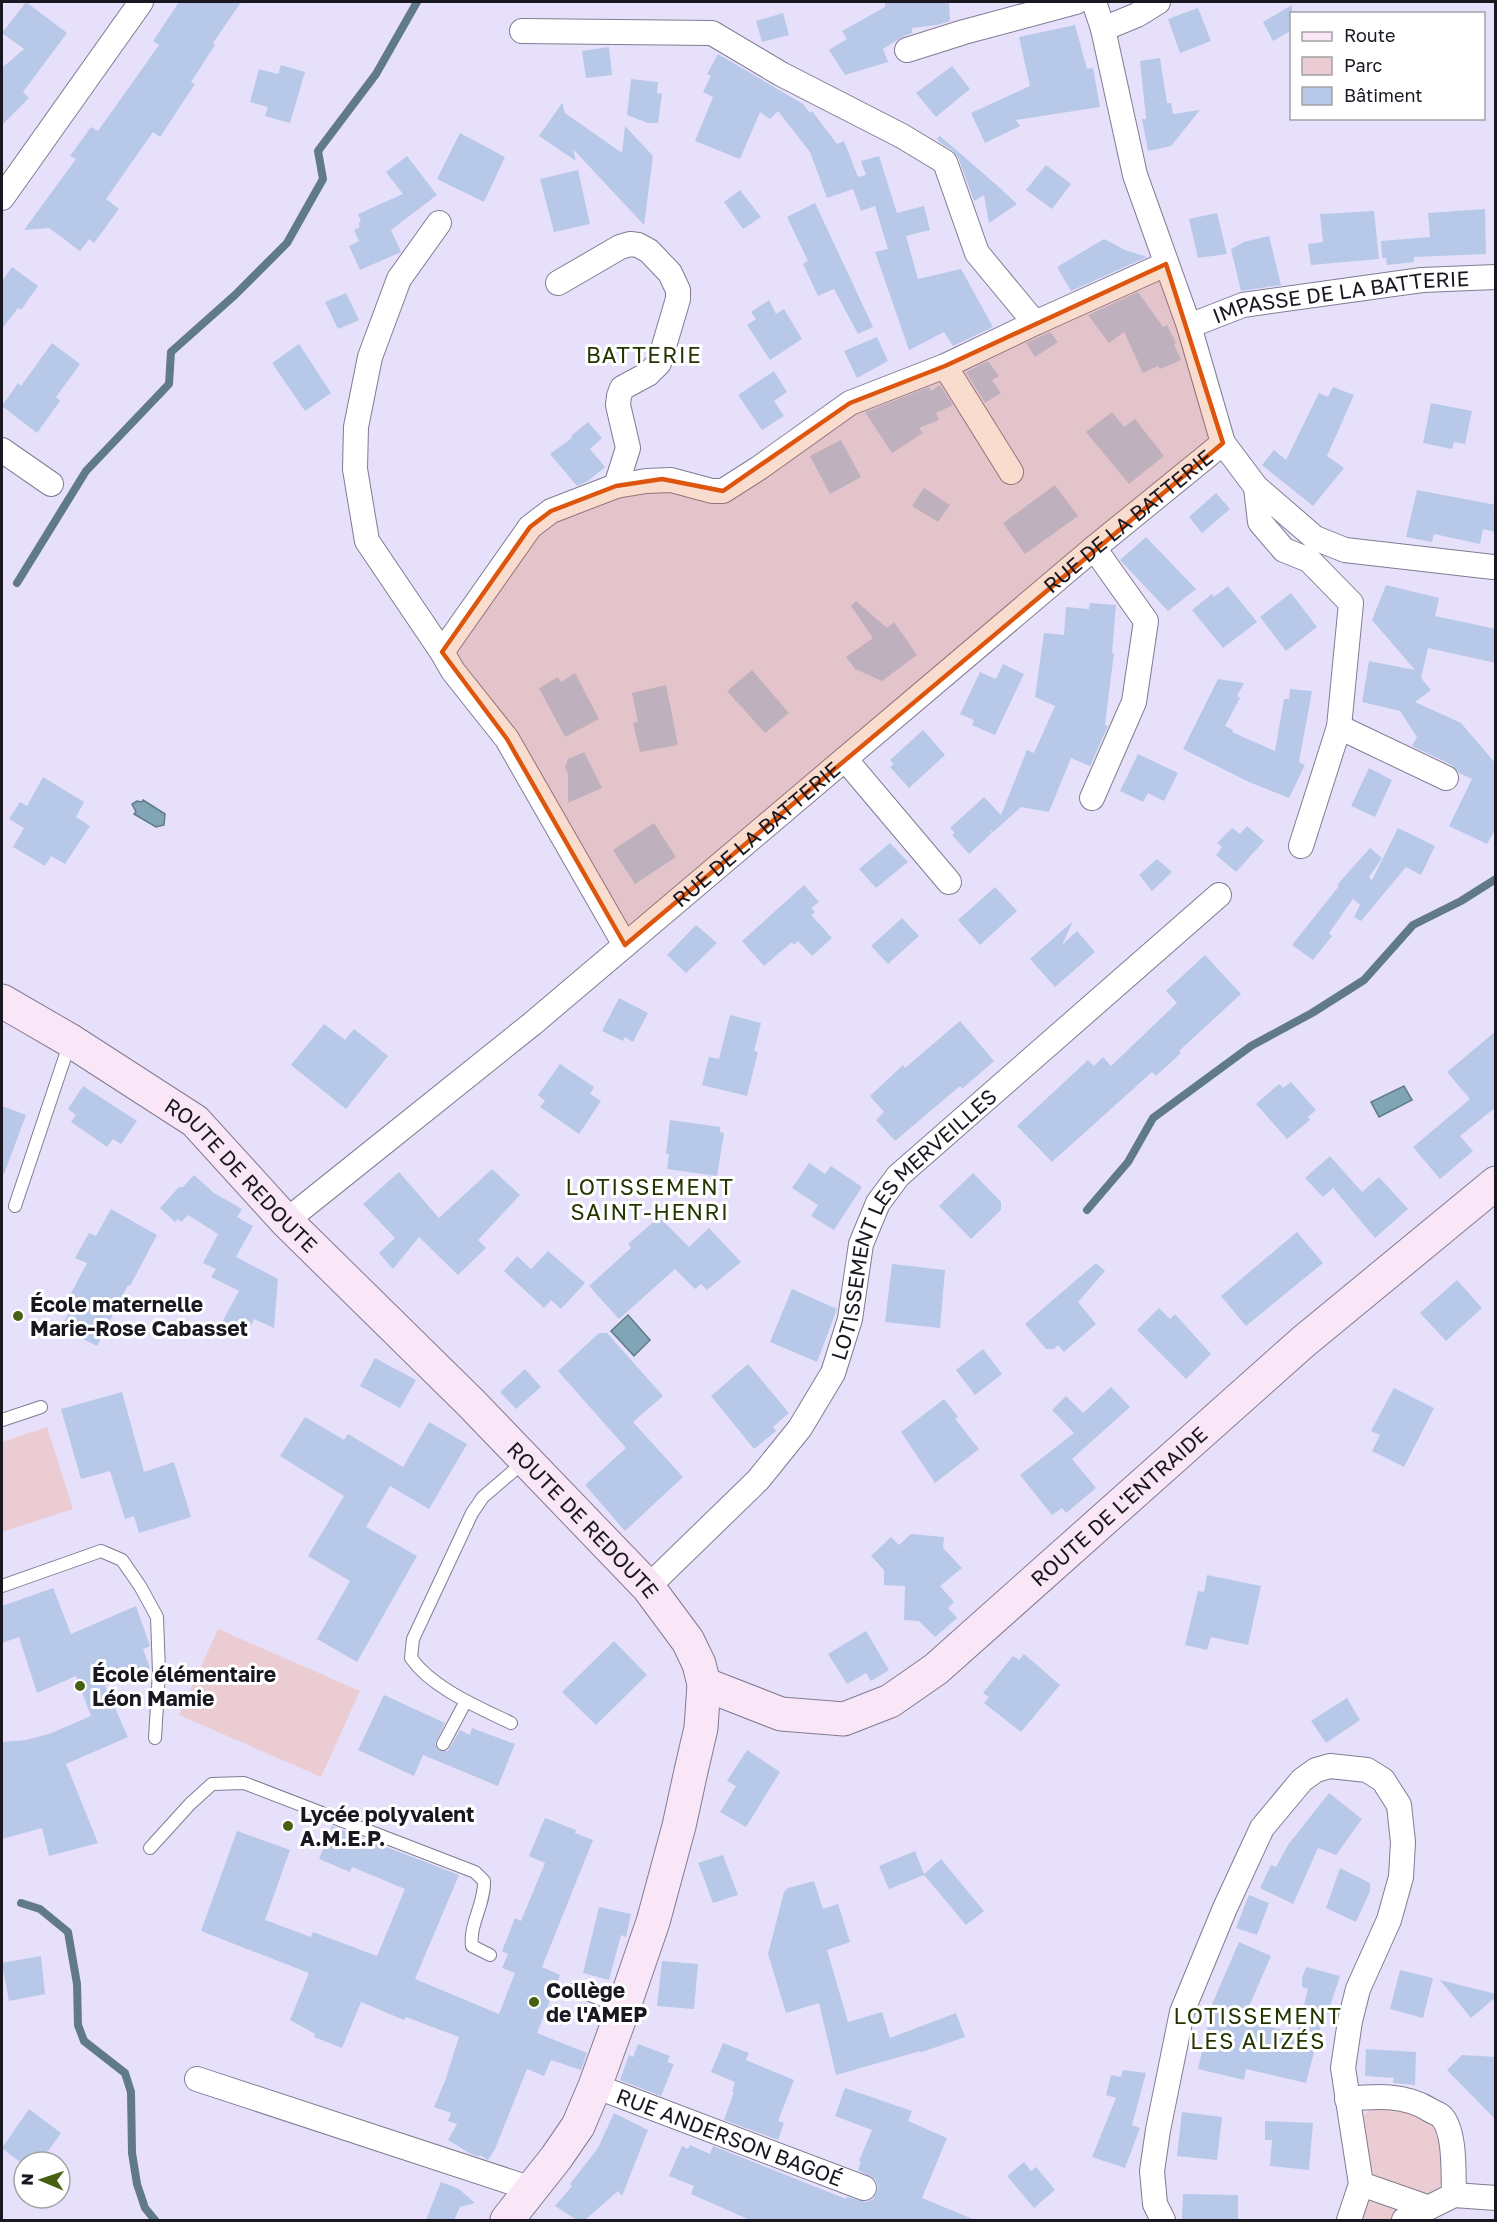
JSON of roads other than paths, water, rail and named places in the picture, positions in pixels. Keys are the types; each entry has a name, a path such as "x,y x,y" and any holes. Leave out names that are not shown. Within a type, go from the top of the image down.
{"main road":[{"name":"ROUTE DE REDOUTE","path":"2,1001 71,1041 195,1121 286,1221 471,1403 648,1587 688,1641 699,1664 704,1684 701,1728 679,1826 653,1922 623,2009 596,2086 578,2126 507,2220"},
{"name":"ROUTE DE L'ENTRAIDE","path":"704,1684 781,1714 844,1719 890,1701 936,1669 1303,1342 1496,1183"}],"street":[{"path":"2,198 141,2"},
{"path":"907,50 1076,2"},
{"path":"1094,2 1103,29 1135,175 1189,326 1223,443 1256,487 1315,538 1345,550 1493,567"},
{"path":"1103,29 1137,15 1158,2"},
{"path":"522,31 712,33 781,74 902,136 945,162 977,253 1035,323"},
{"path":"439,223 399,279 370,357 356,427 355,469 367,541 453,671 507,739 625,945"},
{"path":"558,283 620,247 630,244 649,251 676,282 678,299 660,363 648,374 622,388 619,396 618,405 628,448 616,486"},
{"path":"442,652 530,527 551,511 616,486 662,479 712,491 723,491 850,403 945,366 1166,264"},
{"name":"IMPASSE DE LA BATTERIE","path":"1189,326 1243,305 1422,280 1496,277"},
{"path":"945,366 1011,472"},
{"name":"RUE DE LA BATTERIE","path":"286,1221 532,1024 1094,548 1223,443"},
{"path":"2,450 51,484"},
{"path":"1256,487 1260,522 1284,550 1309,560 1351,603 1339,727 1301,846"},
{"path":"1092,798 1134,702 1146,621 1094,548"},
{"path":"1339,727 1446,778"},
{"path":"845,759 949,882"},
{"name":"LOTISSEMENT LES MERVEILLES","path":"648,1587 758,1480 800,1428 833,1373 850,1318 861,1244 878,1203 898,1176 1219,895"},
{"path":"1163,2220 1155,2204 1152,2171 1182,2012 1225,1908 1262,1828 1302,1780 1316,1770 1330,1766 1367,1770 1383,1780 1398,1805 1403,1842 1401,1876 1389,1920 1358,1989 1350,2021 1343,2067 1361,2184 1349,2220"},
{"path":"197,2079 532,2189"},
{"name":"RUE ANDERSON BAGOÉ","path":"596,2086 864,2188"},
{"path":"1347,2099 1377,2096 1403,2099 1420,2104 1442,2117 1450,2136 1454,2195"},
{"path":"1361,2184 1427,2207"},
{"path":"1404,2220 1454,2195 1496,2198"}],"lane":[{"path":"15,1206 71,1041"},
{"path":"2,1420 41,1407"},
{"path":"511,1723 466,1701 420,1671 411,1658 413,1639 472,1514 483,1497 526,1460"},
{"path":"2,1586 101,1551 122,1560 157,1617 159,1672 155,1738"},
{"path":"443,1744 466,1701"},
{"path":"150,1848 190,1804 212,1784 244,1783 475,1872 484,1881 484,1892 471,1938 472,1946 490,1955"},
{"path":"575,1989 623,2009"}],"water":[{"path":"143,800 165,814 164,825 156,827 134,814 136,812 132,804"},
{"path":"1404,1086 1412,1100 1379,1117 1371,1102"},
{"path":"628,1315 650,1340 634,1356 611,1331"}],"waterway":[{"path":"17,583 86,471 169,384 171,352 235,295 287,243 323,179 318,151 376,74 417,2"},
{"path":"1087,1210 1128,1162 1153,1118 1251,1046 1312,1013 1364,980 1413,925 1461,901 1496,879"},
{"path":"21,1903 40,1909 68,1932 77,1984 78,2025 84,2041 125,2073 131,2092 132,2153 137,2184 145,2208 155,2220"}],"place":[{"name":"École maternelle Marie-Rose Cabasset","path":"18,1316"},
{"name":"École élémentaire Léon Mamie","path":"80,1686"},
{"name":"Lycée polyvalent A.M.E.P.","path":"288,1826"},
{"name":"Collège de l'AMEP","path":"534,2002"}],"district":[{"name":"BATTERIE","path":"644,354"},
{"name":"LOTISSEMENT SAINT-HENRI","path":"650,1198"},
{"name":"LOTISSEMENT LES ALIZÉS","path":"1258,2028"}]}
